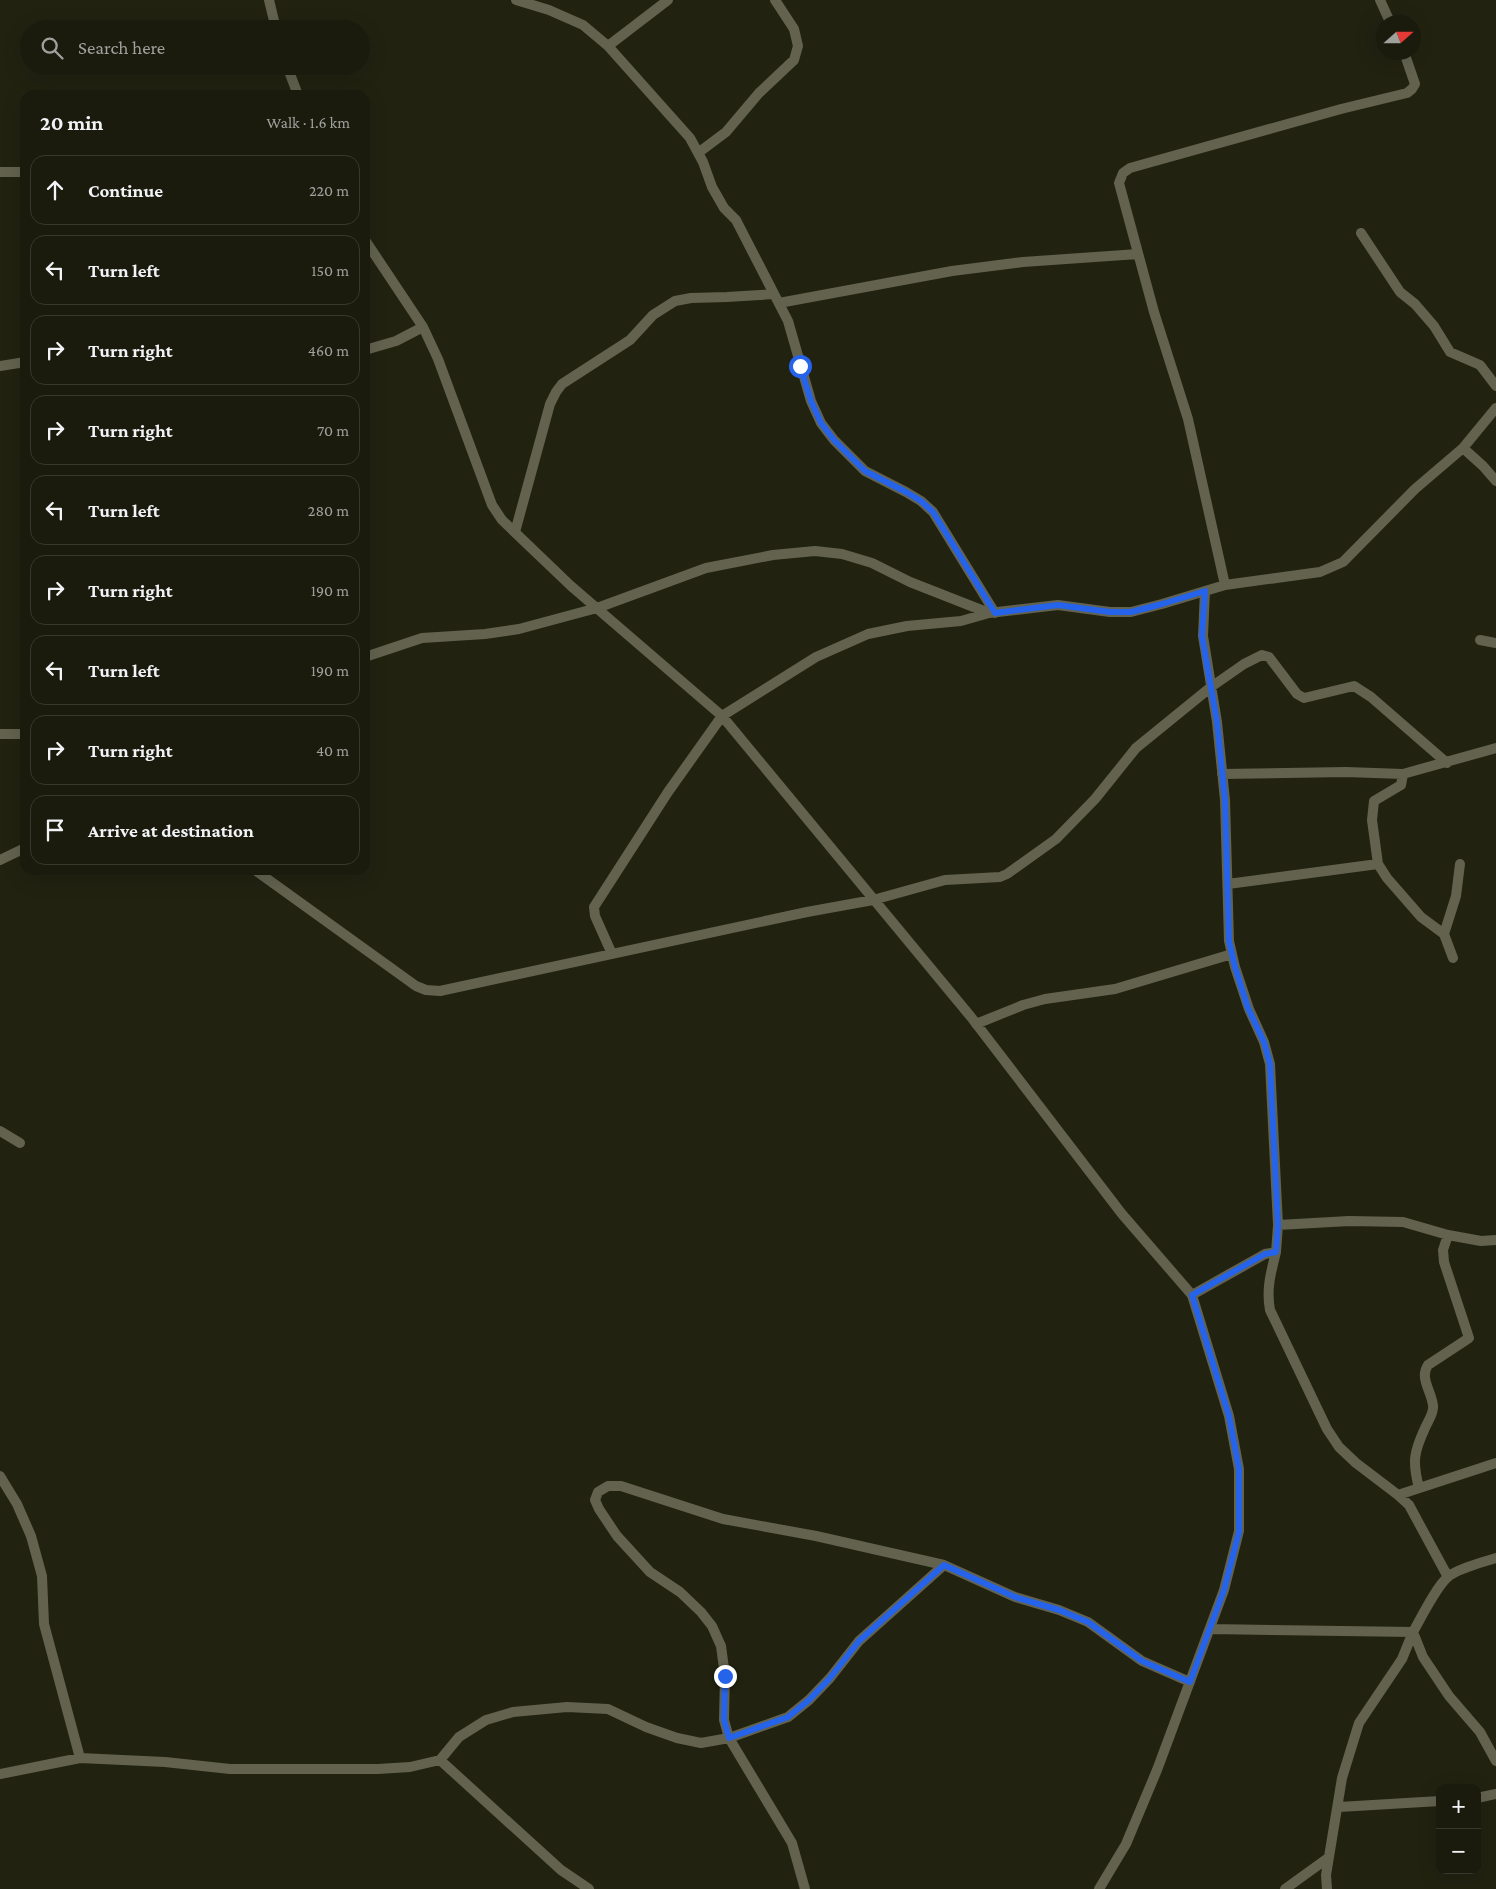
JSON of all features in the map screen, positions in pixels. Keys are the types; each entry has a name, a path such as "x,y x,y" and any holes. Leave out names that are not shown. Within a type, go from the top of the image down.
{"street":[{"path":"269,0 274,20"},
{"path":"516,0 549,10 583,25 608,46 690,138 712,187 724,208 736,220 788,321 811,401 821,423 834,440 865,471 921,501 933,512 992,613"},
{"path":"608,46 668,0"},
{"path":"698,153 726,132 759,93 794,60 798,46 794,29 776,0"},
{"path":"1380,0 1387,15"},
{"path":"1225,585 1188,419 1154,312 1119,182 1123,173 1130,168 1341,108 1407,93 1415,84 1407,60"},
{"path":"291,75 296,90"},
{"path":"0,172 20,172"},
{"path":"1361,233 1400,292 1415,304 1434,326 1450,352 1480,365 1496,386"},
{"path":"370,248 423,327 438,359 492,505 502,520 571,586 722,716 976,1024 1122,1214 1192,1295 1229,1416 1239,1469 1239,1532 1224,1590 1157,1770 1126,1844 1099,1889"},
{"path":"779,303 952,271 1023,262 1138,254"},
{"path":"515,532 550,404 562,384 630,340 652,315 675,301 691,298 774,294"},
{"path":"370,348 396,340 423,327"},
{"path":"0,366 20,363"},
{"path":"612,954 595,916 594,907 668,792 722,716 816,657 868,634 907,626 961,622 992,613 1058,605 1110,612 1131,612 1225,585 1320,572 1344,562 1416,489 1462,448 1496,408"},
{"path":"1462,448 1484,466 1496,481"},
{"path":"370,655 422,638 485,634 519,629 597,608 706,568 773,555 815,551 842,554 872,563 910,582 992,613"},
{"path":"1205,591 1202,636 1217,722 1225,800 1229,941 1248,1008 1264,1042 1270,1064 1278,1225 1276,1252 1268,1288 1270,1310 1327,1429 1339,1447 1356,1463 1409,1505 1418,1518 1448,1577"},
{"path":"1480,640 1496,643"},
{"path":"263,875 416,986 426,990 440,991 807,912 873,900 945,880 990,878 1007,874 1056,839 1095,799 1136,748 1211,688 1244,664 1262,655 1269,657 1297,694 1304,698 1354,686 1371,697 1447,763"},
{"path":"0,734 20,734"},
{"path":"1222,774 1346,772 1403,774 1496,748"},
{"path":"1403,774 1401,785 1374,801 1372,820 1378,864 1422,917 1444,934 1453,958"},
{"path":"0,860 20,850"},
{"path":"1228,884 1378,864"},
{"path":"1444,934 1456,896 1460,864"},
{"path":"976,1024 1037,1001 1115,989 1232,954"},
{"path":"0,1131 20,1143"},
{"path":"1278,1225 1349,1221 1403,1222 1448,1235 1481,1241 1496,1240"},
{"path":"1419,1488 1414,1459 1416,1447 1433,1406 1424,1375 1428,1365 1468,1338 1444,1262 1443,1250 1448,1235"},
{"path":"1192,1295 1265,1254 1276,1252"},
{"path":"1398,1495 1496,1463"},
{"path":"0,1476 17,1504 31,1536 42,1576 44,1624 80,1758"},
{"path":"805,1889 792,1843 729,1738 724,1720 725,1676 721,1646 712,1626 701,1612 680,1592 650,1572 617,1536 595,1500 598,1492 608,1486 621,1486 723,1519 816,1536 944,1565 1015,1597 1059,1610 1088,1622 1142,1661 1190,1682"},
{"path":"1328,1889 1326,1875 1328,1858 1339,1807 1342,1778 1359,1723 1402,1659 1413,1632 1448,1577 1469,1567 1496,1558"},
{"path":"0,1774 80,1758 165,1762 230,1769 378,1769 410,1767 440,1760 459,1737 486,1720 513,1712 567,1707 608,1709 646,1727 677,1738 702,1743 729,1738 788,1717 809,1700 830,1678 859,1641 944,1565"},
{"path":"1210,1629 1413,1632"},
{"path":"1413,1632 1423,1657 1449,1696 1480,1732 1496,1761"},
{"path":"440,1760 561,1870 589,1889"},
{"path":"1481,1797 1496,1794"},
{"path":"1339,1807 1436,1801"},
{"path":"1285,1889 1328,1858"}],"route":[{"path":"725,1676 724,1720 729,1738 788,1717 809,1700 830,1678 859,1641 944,1565 1015,1597 1059,1610 1088,1622 1142,1661 1190,1682 1224,1590 1239,1532 1239,1469 1229,1416 1192,1295 1265,1254 1276,1252 1278,1225 1270,1064 1264,1042 1248,1008 1229,941 1225,800 1217,722 1202,636 1205,591 1131,612 1110,612 1058,605 995,613 933,512 921,501 865,471 834,440 821,423 811,401 800,366"}]}
